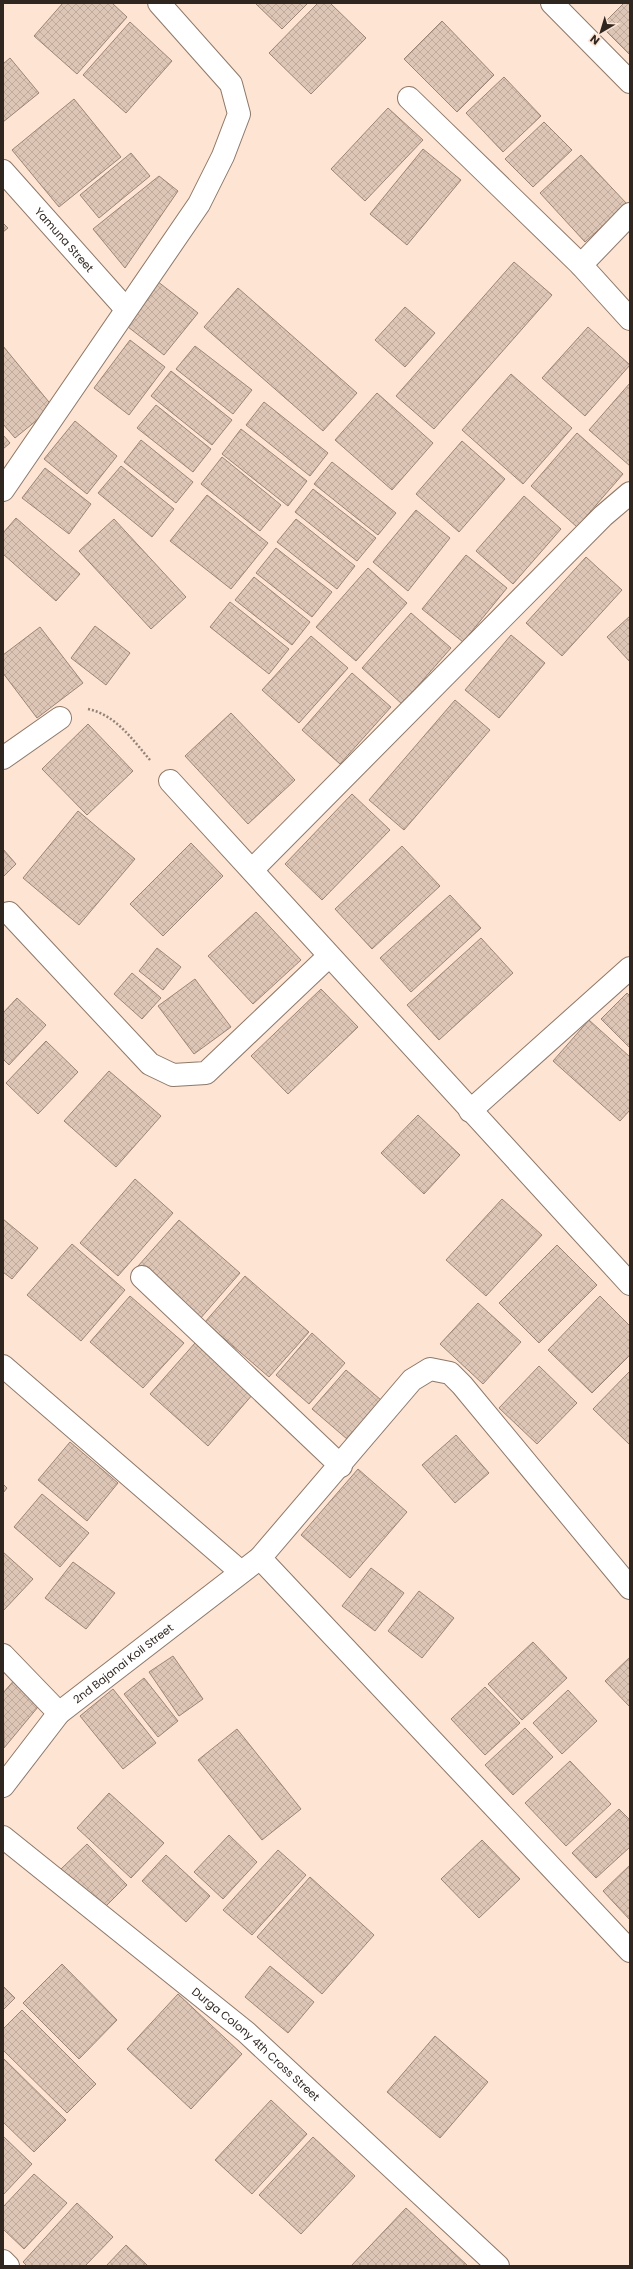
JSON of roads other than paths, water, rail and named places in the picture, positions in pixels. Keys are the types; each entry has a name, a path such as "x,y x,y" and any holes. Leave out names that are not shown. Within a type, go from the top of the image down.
{"street":[{"path":"3,490 199,204 223,156 239,114 231,84 159,3"},
{"path":"552,3 630,82"},
{"path":"409,98 581,265 630,319"},
{"name":"Yamuna Street","path":"3,171 126,310"},
{"path":"581,265 630,214"},
{"path":"252,870 603,516 630,493"},
{"path":"3,758 60,718"},
{"path":"170,781 470,1111 630,1284"},
{"path":"9,913 150,1064 173,1075 206,1073 329,956"},
{"path":"470,1111 630,968"},
{"path":"142,1277 341,1466"},
{"path":"3,1366 242,1572"},
{"name":"2nd Bajanai Koil Street","path":"6,1776 59,1712 260,1558 341,1466 412,1380 430,1369 450,1373 630,1588"},
{"path":"260,1558 630,1951"},
{"path":"3,1655 59,1712"},
{"name":"Durga Colony 4th Cross Street","path":"3,1837 246,2032 498,2266"},
{"path":"3,2261 8,2266"}]}
